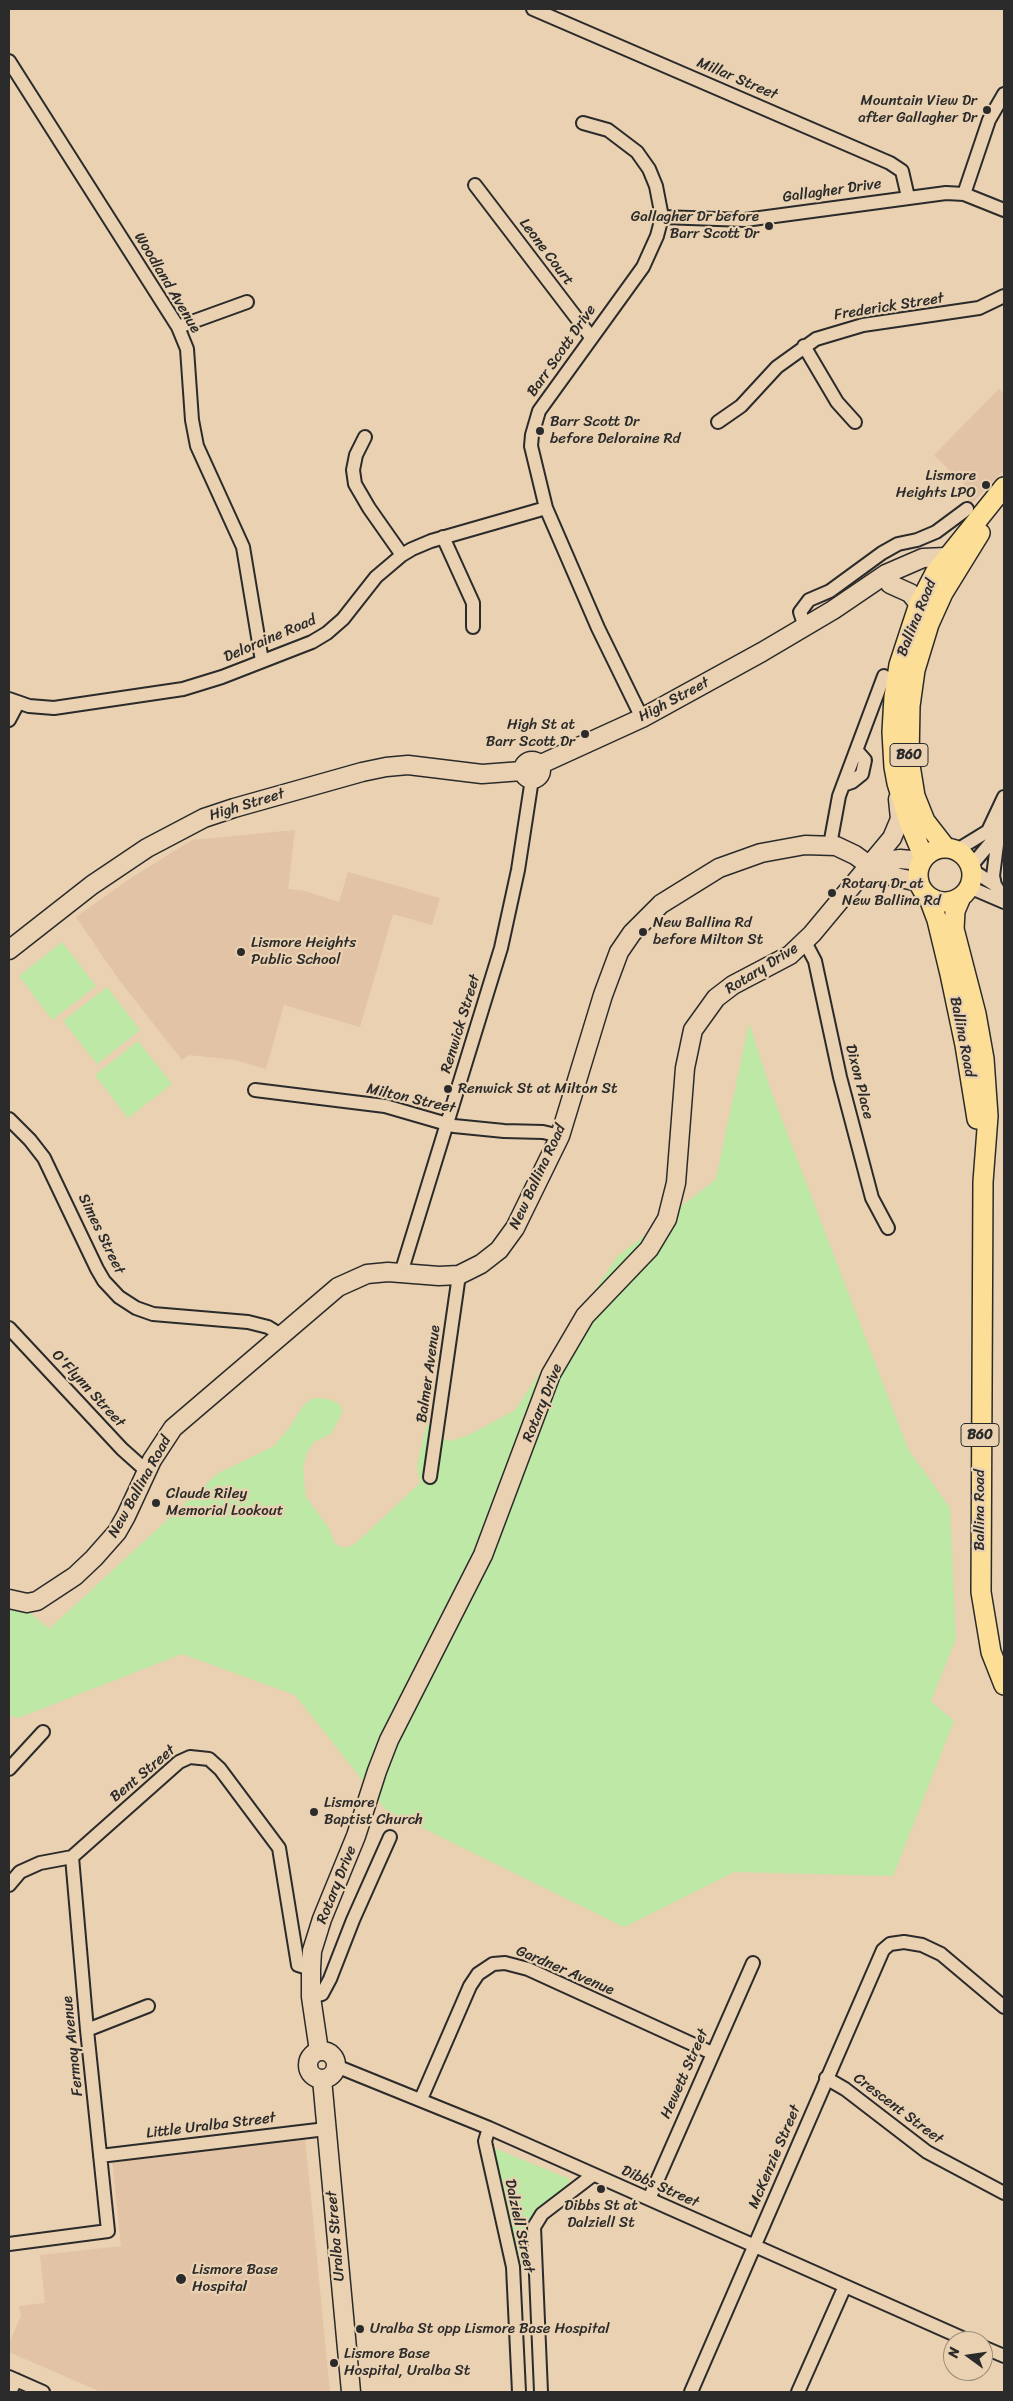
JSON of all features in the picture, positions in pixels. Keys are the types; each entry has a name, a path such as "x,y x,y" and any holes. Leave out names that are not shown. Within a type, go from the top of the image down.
{"main road":[{"name":"Ballina Road","path":"923,859 897,783 892,732 894,697 899,664 919,604 935,573 1004,487"},
{"name":"Ballina Road","path":"951,849 930,829 920,810 911,769 908,727 912,687 918,654 943,593 966,553 1004,502"},
{"path":"923,859 934,850 951,849"},
{"name":"B60","path":"951,849 964,855 968,880"},
{"name":"B60","path":"923,859 918,871 923,889"},
{"name":"Ballina Road","path":"968,880 955,911 954,929 976,1014 988,1116 983,1182 980,1592 991,1652 1004,1685"},
{"path":"923,889 944,902 968,880"},
{"name":"Ballina Road","path":"923,889 939,929 965,1045 983,1182"}],"street":[{"name":"Millar Street","path":"533,9 890,163 902,172 908,197"},
{"name":"Woodland Avenue","path":"9,61 178,327 187,349 192,420 197,446 243,547 262,661"},
{"path":"964,194 989,120 1004,94"},
{"name":"Barr Scott Drive","path":"583,122 608,130 637,152 649,169 656,186 662,217 657,236 643,267 545,401 534,423 532,435 533,459 546,508 598,628 642,718"},
{"name":"Leone Court","path":"475,186 591,337"},
{"name":"Gallagher Drive","path":"662,217 745,220 946,193 964,194 1004,210"},
{"name":"Frederick Street","path":"718,422 741,406 777,367 816,339 847,328 979,308 1004,296"},
{"path":"178,327 247,302"},
{"path":"804,346 837,402 855,422"},
{"path":"365,437 356,455 353,470 355,484 369,508 402,554"},
{"name":"Deloraine Road","path":"9,720 13,701 54,708 183,689 312,642 327,633 343,619 376,577 402,554 443,537 546,508"},
{"path":"805,627 800,612 809,600 830,591 882,553 898,544 936,532 967,510"},
{"path":"443,537 473,603 473,627"},
{"path":"833,610 914,572 944,574 966,553"},
{"path":"833,610 867,586 910,562 923,558 946,557"},
{"path":"890,584 910,593 919,604"},
{"name":"High Street","path":"9,950 92,885 147,848 204,818 362,772 386,767 408,766 482,774 531,772 642,718 833,610"},
{"path":"830,845 835,812 843,785 884,676"},
{"name":"Renwick Street","path":"401,1273 436,1157 448,1124 510,911 531,772"},
{"name":"Rotary Drive","path":"311,1969 316,1936 356,1836 389,1740 483,1555 551,1374 585,1316 649,1249 667,1219 676,1183 685,1068 693,1030 716,998 733,985 790,955 805,942 840,902 868,880 898,825 897,783"},
{"path":"951,849 988,831 1004,797"},
{"path":"1004,808 992,868 995,885 1004,901"},
{"path":"968,880 998,834"},
{"name":"New Ballina Road","path":"9,1599 27,1603 37,1601 75,1576 94,1558 117,1532 158,1448 173,1428 338,1287 367,1274 459,1275 489,1258 508,1239 526,1207 560,1136 610,972 619,952 644,920 672,896 718,868 739,860 784,848 817,844 830,845 846,850 875,869"},
{"name":"Rotary Drive","path":"875,869 886,860 923,859"},
{"path":"875,869 923,889"},
{"path":"968,880 995,885"},
{"path":"968,880 1004,901"},
{"name":"Dixon Place","path":"805,942 815,961 840,1077 872,1198 888,1228"},
{"name":"Milton Street","path":"254,1090 385,1106 448,1124 504,1131 543,1132 560,1136"},
{"name":"Simes Street","path":"9,1119 30,1140 44,1158 97,1269 104,1281 119,1297 136,1308 153,1314 248,1322 268,1327 282,1335"},
{"name":"Balmer Avenue","path":"430,1477 437,1440 459,1275"},
{"name":"O'Flynn Street","path":"9,1328 122,1449 141,1466 148,1469"},
{"path":"9,1769 43,1732"},
{"name":"Bent Street","path":"72,1858 180,1762 198,1756 209,1759 220,1769 279,1848 298,1965 311,1969"},
{"path":"311,1997 322,1994 330,1979 353,1920 390,1837"},
{"path":"9,1886 20,1872 40,1863 72,1858"},
{"name":"Fermoy Avenue","path":"9,2244 108,2232 87,2030 72,1858"},
{"name":"McKenzie Street","path":"690,2392 754,2248 878,1956 886,1947 896,1942 922,1945 950,1959 1004,2007"},
{"name":"Gardner Avenue","path":"421,2100 470,1986 478,1974 493,1964 504,1962 528,1970 712,2053"},
{"name":"Hewett Street","path":"649,2199 753,1963"},
{"path":"311,1969 311,1997 319,2051"},
{"path":"87,2030 148,2006"},
{"path":"319,2051 330,2053 335,2059 336,2066 332,2076 322,2079 312,2075 308,2068 310,2058 319,2051"},
{"name":"Dibbs Street","path":"336,2066 489,2128 754,2248 946,2331"},
{"name":"Crescent Street","path":"826,2078 845,2089 927,2152 1004,2194"},
{"name":"Uralba Street","path":"322,2079 351,2392"},
{"name":"Dalziell Street","path":"489,2128 485,2141 513,2267 520,2392"},
{"name":"Little Uralba Street","path":"100,2156 326,2129"},
{"name":"Dalziell Street","path":"542,2392 534,2227 542,2214 592,2174"},
{"path":"798,2392 845,2286"},
{"path":"10,2392 12,2378 43,2392"}],"shaded area":[{"path":"999,389 1004,394 1004,470 971,504 964,508 970,496 961,477 954,475 934,455"},
{"name":"Lismore Heights Public School","path":"295,830 288,889 305,891 339,902 348,872 440,898 432,925 393,914 360,1027 284,1005 266,1069 235,1060 189,1055 182,1060 119,980 76,917 128,880 192,840"},
{"name":"Lismore Base Hospital","path":"305,2137 330,2392 101,2392 9,2352 9,2344 21,2316 19,2306 45,2303 40,2255 121,2246 112,2158"}],"green space":[{"path":"62,942 96,986 52,1020 19,976"},
{"path":"107,987 140,1030 97,1064 63,1021"},
{"path":"749,1023 770,1088 908,1449 950,1508 956,1639 931,1701 954,1721 893,1876 734,1872 624,1927 386,1810 295,1695 182,1654 18,1718 9,1715 9,1594 49,1629 217,1474 274,1446 290,1427 303,1406 313,1398 329,1399 339,1404 343,1411 331,1434 314,1442 307,1453 303,1468 306,1497 328,1527 335,1544 345,1548 355,1544 420,1483 417,1466 426,1426 431,1424 440,1431 444,1439 450,1441 469,1435 515,1410 617,1257 716,1179"},
{"path":"138,1041 172,1084 128,1118 95,1075"},
{"path":"491,2147 570,2179 567,2187 535,2211 531,2217 529,2226 529,2258 524,2268 517,2269"}],"place":[{"name":"Mountain View Dr after Gallagher Dr","path":"987,110"},
{"name":"Gallagher Dr before Barr Scott Dr","path":"769,226"},
{"name":"Barr Scott Dr before Deloraine Rd","path":"540,431"},
{"name":"Lismore Heights LPO","path":"986,485"},
{"name":"High St at Barr Scott Dr","path":"585,734"},
{"name":"Rotary Dr at New Ballina Rd","path":"832,893"},
{"name":"New Ballina Rd before Milton St","path":"643,932"},
{"name":"Lismore Heights Public School","path":"241,952"},
{"name":"Renwick St at Milton St","path":"448,1089"},
{"name":"Claude Riley Memorial Lookout","path":"156,1503"},
{"name":"Lismore Baptist Church","path":"314,1812"},
{"name":"Dibbs St at Dalziell St","path":"601,2189"},
{"name":"Lismore Base Hospital","path":"181,2279"},
{"name":"Uralba St opp Lismore Base Hospital","path":"360,2329"},
{"name":"Lismore Base Hospital, Uralba St","path":"334,2363"}]}
